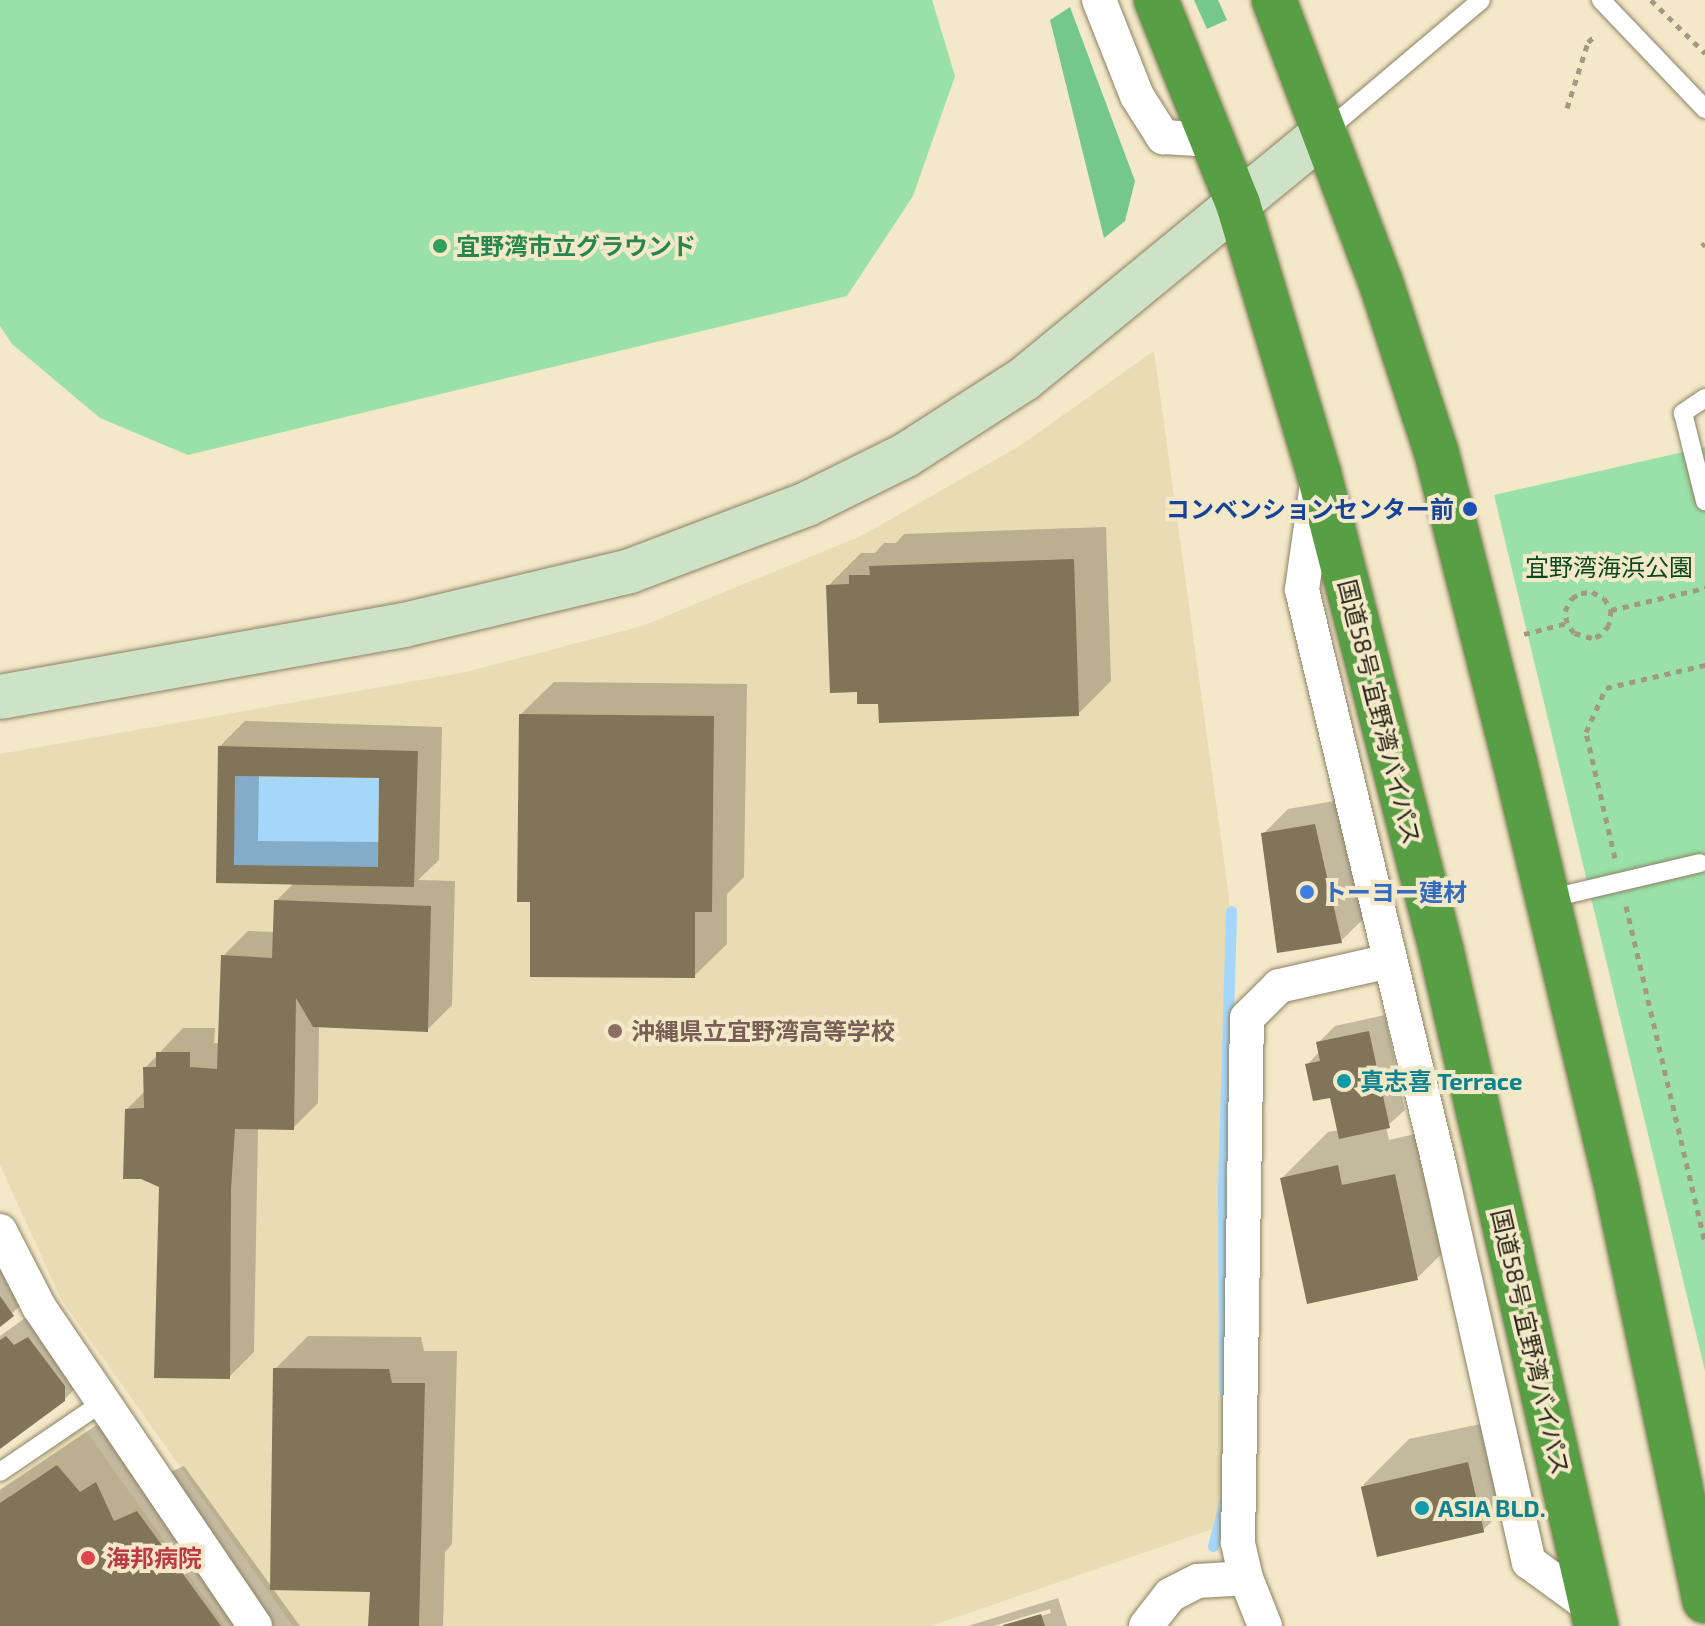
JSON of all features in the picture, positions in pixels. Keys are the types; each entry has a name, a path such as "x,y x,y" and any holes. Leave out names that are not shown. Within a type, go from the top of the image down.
{"highway":[{"name":"国道58号 宜野湾バイパス","path":"1156,0 1238,204 1319,474 1441,949 1594,1617"},
{"path":"1274,0 1380,280 1436,451 1618,1193 1705,1601"}],"street":[{"path":"1099,0 1137,96 1163,137 1214,140"},
{"path":"0,697 404,625 600,579 630,571 807,504 906,455 1024,379 1325,132"},
{"path":"1319,474 1302,590 1529,1562 1594,1617"},
{"path":"1265,1626 1246,1578 1238,1542 1247,1018 1279,986 1390,961"},
{"path":"0,1231 39,1307 255,1626"},
{"path":"1146,1626 1170,1595 1198,1581 1246,1578"}],"lane":[{"path":"1325,132 1481,0"},
{"path":"1601,0 1705,109"},
{"path":"1705,398 1683,413 1705,501"},
{"path":"1548,899 1700,863"},
{"path":"0,1472 103,1402"}],"path":[{"path":"1651,0 1705,53"},
{"path":"1567,108 1588,42 1616,16"},
{"path":"1611,610 1705,588"},
{"path":"1592,592 1604,598 1611,610 1609,625 1601,635 1592,638 1574,633 1567,623 1565,611 1572,598 1592,592"},
{"path":"1519,635 1567,623"},
{"path":"1705,665 1606,688 1586,732 1705,1244"}],"shaded area":[{"name":"沖縄県立宜野湾高等学校","path":"1154,351 1229,897 1230,1523 931,1626 293,1626 61,1299 0,1165 0,754 466,672 642,626 861,536 1018,447"},
{"name":"海邦病院","path":"83,1427 225,1626 0,1626 0,1489"}],"green space":[{"name":"宜野湾市立グラウンド","path":"0,0 932,0 955,76 913,196 847,296 188,455 100,418 12,344 0,326"},
{"path":"1194,0 1218,0 1227,20 1207,29"},
{"path":"1070,7 1135,181 1125,221 1104,238 1050,20"},
{"name":"宜野湾海浜公園","path":"1705,447 1705,1371 1494,495"}],"water":[{"path":"235,776 379,779 377,867 233,865"}],"building":[{"path":"1074,559 1079,716 879,723 878,704 857,704 857,692 830,693 826,585 849,584 849,575 870,575 869,566"},
{"path":"519,714 714,716 712,912 695,912 695,978 530,977 530,902 517,902"},
{"path":"218,746 418,751 414,887 216,883","holes":["235,776 379,778 378,867 234,865"]},
{"path":"1315,824 1342,943 1277,953 1261,833"},
{"path":"274,900 431,906 428,1032 313,1027 296,998 294,1130 235,1129 231,1189 230,1379 154,1378 159,1187 141,1179 123,1179 125,1109 144,1108 143,1067 156,1067 156,1052 190,1052 190,1067 217,1069 221,955 272,958"},
{"name":"真志喜 Terrace","path":"1369,1031 1390,1128 1339,1139 1330,1098 1313,1101 1305,1064 1320,1061 1316,1042"},
{"path":"1338,1165 1342,1185 1395,1174 1418,1280 1307,1304 1280,1178"},
{"path":"0,1296 14,1316 0,1327"},
{"path":"6,1336 14,1345 28,1337 65,1386 65,1401 0,1449 0,1340"},
{"path":"273,1368 389,1369 392,1383 425,1383 419,1626 368,1626 370,1592 270,1590"},
{"name":"ASIA BLD.","path":"1468,1462 1484,1532 1377,1557 1361,1487"},
{"name":"海邦病院","path":"57,1465 80,1492 96,1482 114,1521 137,1511 221,1626 0,1626 0,1503"},
{"path":"1041,1614 1045,1626 1003,1626 1003,1625"}],"waterway":[{"path":"1224,1391 1223,1184 1231,911"},
{"path":"1213,1546 1225,1500"}],"place":[{"name":"宜野湾市立グラウンド","path":"440,246"},
{"name":"コンベンションセンター前","path":"1470,509"},
{"name":"トーヨー建材","path":"1307,892"},
{"name":"沖縄県立宜野湾高等学校","path":"615,1031"},
{"name":"真志喜 Terrace","path":"1344,1081"},
{"name":"ASIA BLD.","path":"1422,1508"},
{"name":"海邦病院","path":"88,1558"}]}
